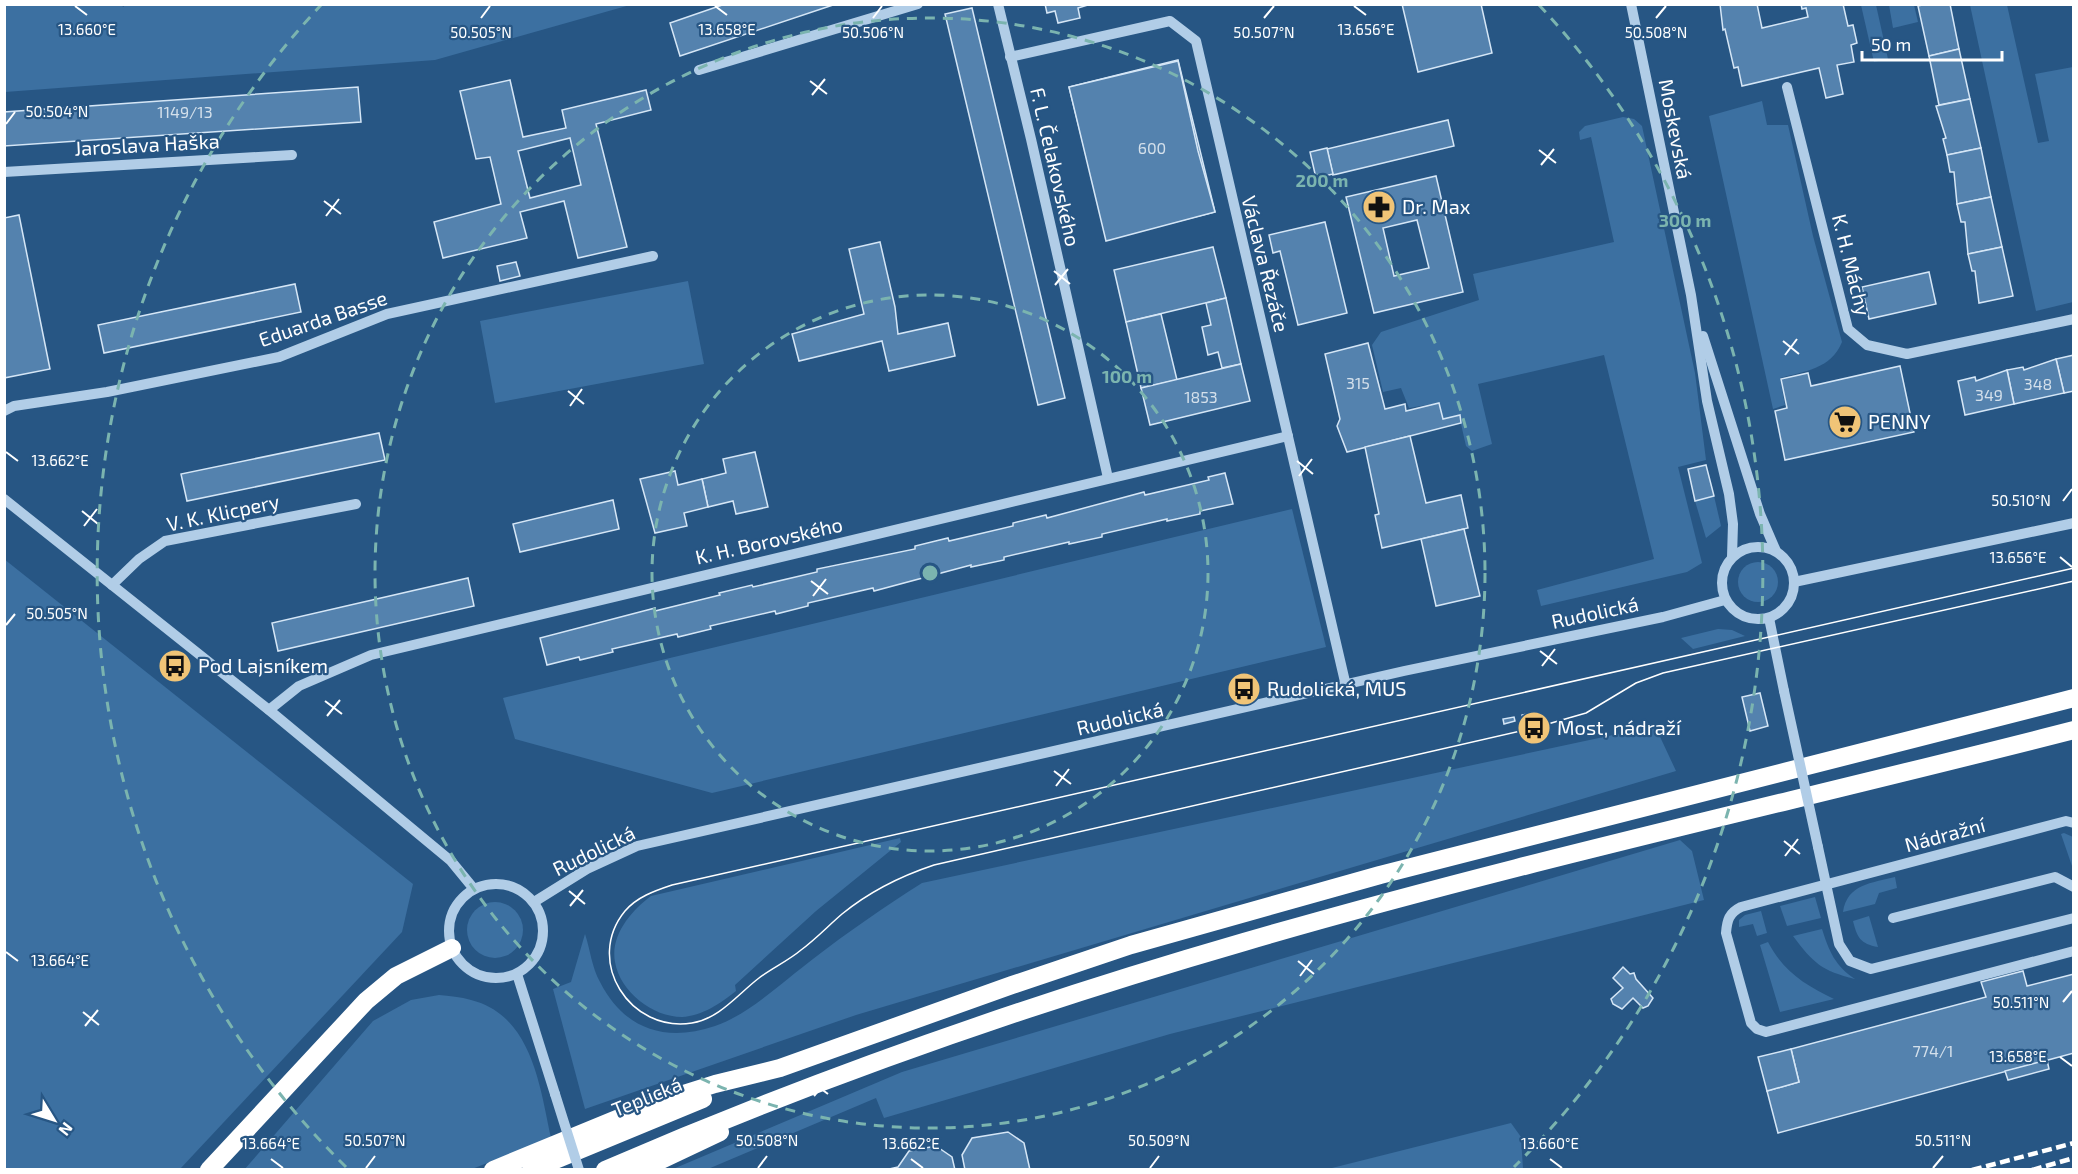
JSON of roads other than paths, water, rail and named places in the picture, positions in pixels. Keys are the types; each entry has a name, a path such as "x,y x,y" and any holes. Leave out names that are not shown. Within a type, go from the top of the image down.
{"highway":[{"path":"493,1170 669,1098 780,1068 1131,945 1380,875 2073,698"},
{"path":"605,1170 784,1095 1025,1009 1245,941 1510,871 2073,730"},
{"path":"209,1170 366,1001 396,976 452,948"},
{"name":"Teplická","path":"531,1170 780,1068"},
{"path":"640,1170 712,1137 784,1095"},
{"path":"223,1170 244,1134"}],"street":[{"path":"699,70 918,4"},
{"name":"F. L. Čelakovského","path":"998,4 1031,138 1108,478"},
{"name":"Moskevská","path":"1631,4 1690,295 1707,401 1729,494 1733,524 1732,557"},
{"name":"Václava Řezáče","path":"1010,57 1170,21 1196,40 1346,686"},
{"name":"K. H. Máchy","path":"1787,87 1848,329 1867,345 1907,354 2073,319"},
{"name":"Jaroslava Haška","path":"4,172 292,155"},
{"name":"Eduarda Basse","path":"4,411 14,406 106,392 279,357 387,314 653,256"},
{"name":"Moskevská","path":"1690,295 1760,514 1776,551"},
{"name":"K. H. Borovského","path":"269,710 299,686 371,655 1288,436"},
{"path":"4,499 269,710 451,861 474,889"},
{"name":"V. K. Klicpery","path":"112,585 139,559 165,541 356,504"},
{"path":"1794,582 2073,523"},
{"path":"1752,547 1764,547 1776,551 1786,559 1794,582 1788,604 1769,618 1749,619 1739,615 1725,600 1721,578 1732,557 1752,547"},
{"name":"Rudolická","path":"534,902 587,869 637,846 1404,671 1663,618 1725,600"},
{"path":"1769,618 1839,944 1851,961 1870,969 2073,918"},
{"name":"Nádražní","path":"2073,823 2066,821 1741,906 1733,911 1727,921 1726,933 1751,1023 1757,1029 1766,1032 2073,951"},
{"path":"1893,918 2055,877 2073,887"},
{"path":"500,884 525,893 534,902 543,921 542,942 537,955 517,974 502,978 486,978 472,972 460,962 452,948 450,921 454,908 474,889 500,884"},
{"path":"517,974 579,1170"}],"tram line":[{"path":"2074,568 672,885 640,898 625,911 614,931 609,951 612,971 620,990 633,1005 650,1017 670,1023 702,1021 720,1011 759,978 796,954 863,899 909,874 934,865 1534,728 1586,713 1636,683 1663,673 2074,581"}],"railway":[{"path":"1972,1170 2074,1143"},
{"path":"2032,1170 2074,1158"}],"place":[{"name":"Dr. Max","path":"1379,207"},
{"name":"PENNY","path":"1845,422"},
{"name":"Pod Lajsníkem","path":"175,666"},
{"name":"Rudolická, MUS","path":"1244,689"},
{"name":"Most, nádraží","path":"1534,728"}]}
